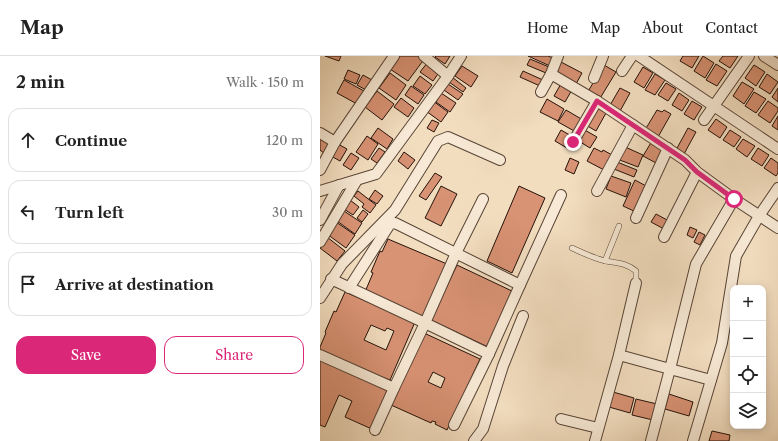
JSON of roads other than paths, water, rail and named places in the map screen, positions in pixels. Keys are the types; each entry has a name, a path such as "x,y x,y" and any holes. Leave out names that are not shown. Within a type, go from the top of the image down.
{"street":[{"path":"320,170 335,142 394,56"},
{"path":"424,56 448,76"},
{"path":"320,191 376,174 461,56"},
{"path":"541,92 551,74 558,56"},
{"path":"594,78 603,56"},
{"path":"622,71 632,56"},
{"path":"639,56 778,149"},
{"path":"704,120 749,56"},
{"path":"764,56 778,65"},
{"path":"551,74 597,101 668,148 685,160 697,172 734,199 778,228"},
{"path":"573,142 597,101"},
{"path":"597,191 633,125"},
{"path":"320,133 335,142"},
{"path":"320,298 342,264 395,210 438,141 448,137 500,160"},
{"path":"636,218 668,148"},
{"path":"664,237 697,172"},
{"path":"320,242 357,180"},
{"path":"320,220 340,185"},
{"path":"693,441 722,343 736,256 759,216 778,188"},
{"path":"454,425 489,354 561,195"},
{"path":"375,430 456,253 484,199"},
{"path":"651,441 696,264 734,199"},
{"path":"349,288 390,224 395,223 520,285"},
{"path":"331,279 489,354"},
{"path":"595,441 619,355 636,283"},
{"path":"474,441 483,429 503,366 523,316"},
{"path":"320,355 394,388"},
{"path":"619,355 711,380"},
{"path":"561,419 598,428"}],"lane":[{"path":"605,261 619,226"},
{"path":"572,248 605,261 631,266 636,271 636,283"}]}
